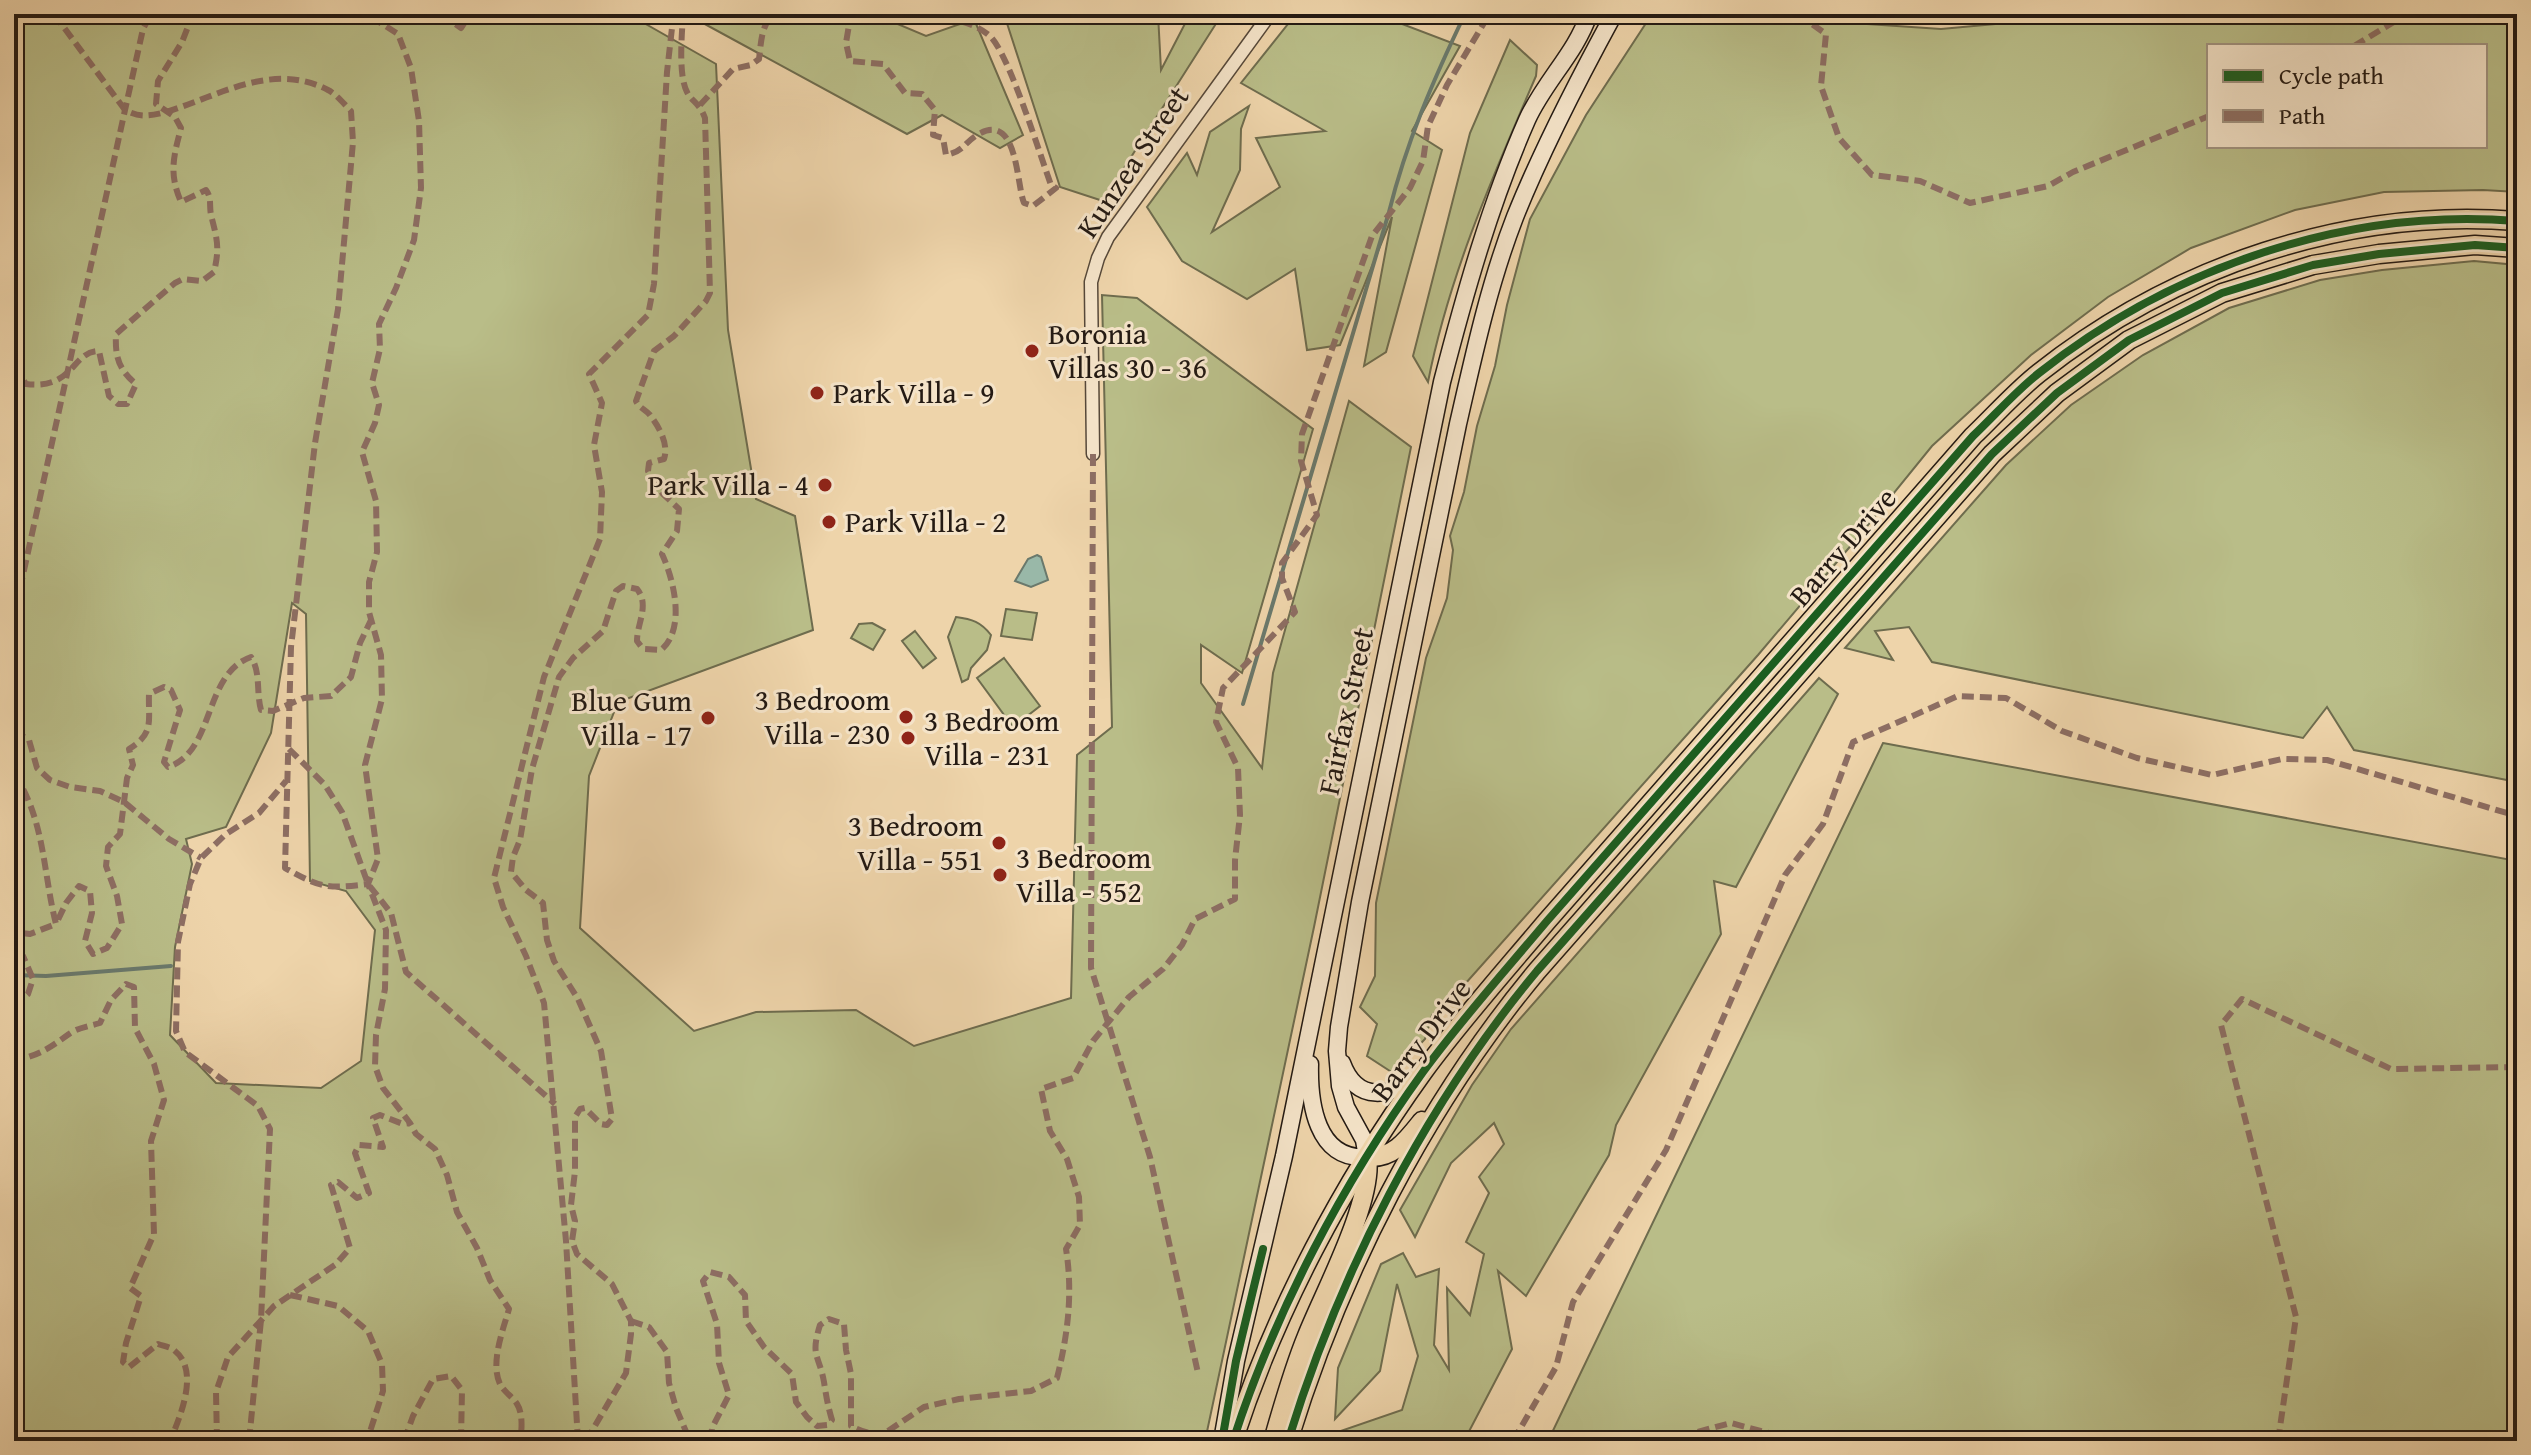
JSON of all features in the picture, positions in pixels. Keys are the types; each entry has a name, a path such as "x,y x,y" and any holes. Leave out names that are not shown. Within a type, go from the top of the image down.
{"main road":[{"name":"Fairfax Street","path":"1222,1441 1236,1361 1281,1169 1442,382 1466,288 1498,192 1528,117 1577,41 1589,14"},
{"name":"Fairfax Street","path":"1367,1157 1364,1140 1346,1107 1340,1086 1337,1051 1344,991 1476,345 1515,218 1553,130 1614,14"},
{"name":"Barry Drive","path":"1233,1441 1253,1386 1293,1295 1331,1219 1422,1073 1537,932 1963,448 2039,373 2121,317 2214,268 2316,237 2386,223 2517,221"},
{"name":"Barry Drive","path":"1288,1441 1320,1347 1354,1266 1387,1199 1465,1067 1517,995 1992,454 2057,393 2129,340 2222,293 2313,265 2379,254 2475,245 2517,248"},
{"path":"1312,1019 1310,1080 1315,1119 1323,1134 1338,1149 1353,1157 1388,1155 1402,1145 1465,1067"},
{"path":"1337,1051 1350,1080 1370,1093 1390,1091 1422,1073"},
{"path":"1273,1441 1305,1339 1362,1203 1368,1176 1367,1157"}],"street":[{"name":"Kunzea Street","path":"1093,454 1091,282 1098,258 1123,215 1270,14"}],"green space":[{"path":"14,14 628,14 716,64 728,330 756,499 795,516 813,630 618,702 589,776 580,928 694,1031 756,1012 856,1010 914,1046 1071,998 1077,755 1112,727 1102,295 1137,298 1313,429 1242,673 1201,645 1201,683 1262,768 1273,673 1349,401 1411,447 1314,927 1205,1441 14,1441","holes":["292,603 306,614 310,881 346,891 375,930 361,1061 321,1088 216,1083 170,1035 175,947 192,864 186,839 226,827 271,733"]},
{"path":"874,14 926,36 974,19 1023,135 1000,148 942,115 907,134 690,16"},
{"path":"1004,14 1158,14 1161,70 1190,14 1217,14 1219,19 1103,201 1060,187"},
{"path":"1296,14 1376,14 1460,46 1412,131 1442,150 1386,352 1364,366 1392,217 1340,345 1307,350 1295,269 1247,299 1182,261 1147,207 1187,153 1197,175 1210,132 1249,106 1241,129 1240,170 1212,232 1280,187 1256,138 1325,131 1241,83"},
{"path":"1652,14 1717,14 1941,29 2104,14 2517,14 2517,192 2384,192 2295,210 2191,248 2108,297 2031,355 1932,446 1758,655 1457,993 1432,1015 1425,1039 1393,1073 1367,1056 1377,1024 1360,1007 1375,976 1376,903 1426,658 1447,598 1453,550 1450,536 1464,492 1477,426 1495,366 1507,305 1530,219 1586,115"},
{"path":"1510,40 1537,65 1536,76 1460,265 1428,382 1413,356 1470,133"},
{"path":"2474,261 2517,265 2517,782 2354,750 2327,707 2303,738 1932,662 1909,627 1875,631 1893,660 1845,648 2006,465 2071,405 2143,355 2229,308 2320,280"},
{"path":"1006,609 1037,613 1032,640 1001,636"},
{"path":"956,617 976,622 991,635 987,650 971,668 968,679 962,682 948,637"},
{"path":"872,623 885,630 873,650 851,638 859,624"},
{"path":"915,631 936,658 923,668 902,641"},
{"path":"1004,658 1040,706 1013,727 977,678"},
{"path":"1819,678 1838,694 1736,887 1714,881 1721,934 1616,1125 1609,1155 1526,1296 1498,1271 1512,1349 1464,1441 1327,1441 1329,1435 1402,1410 1418,1356 1397,1284 1380,1371 1335,1419 1338,1368 1381,1264 1403,1253 1416,1277 1439,1269 1434,1345 1449,1370 1447,1288 1470,1315 1484,1254 1466,1242 1489,1193 1479,1177 1504,1144 1494,1123 1451,1163 1415,1237 1400,1210 1472,1085 1511,1029"},
{"path":"1883,743 2517,861 2517,1441 1548,1441"}],"shaded area":[{"path":"1037,555 1041,557 1048,580 1031,587 1015,581 1028,559"}],"waterway":[{"path":"1243,704 1412,136 1465,14"},
{"path":"14,975 46,976 171,966"}],"marked path":[{"path":"54,14 125,110 135,114 160,113 246,84 287,79 328,90 351,111 353,142 338,309 315,443 291,647 285,868 307,880 325,885 368,884"},
{"path":"14,661 21,584 143,29 151,14"},
{"path":"14,366 26,384 42,384 63,376 83,357 99,351 109,396 118,404 127,404 136,384 119,362 116,334 175,283 183,279 202,281 214,272 217,243 209,196 206,190 181,202 174,166 181,128 175,117 156,104 158,81 182,42 193,14"},
{"path":"296,14 311,14"},
{"path":"353,14 376,20 398,34 411,68 419,121 421,188 414,240 379,324 380,349 372,383 379,405 362,452 376,501 377,552 369,582 369,612 381,655 382,699 365,765 378,859 368,884 386,930 385,989 376,1035 375,1066 383,1088 416,1134 435,1149 447,1175 457,1212 490,1280 509,1309 498,1346 496,1366 500,1384 519,1408 522,1422 520,1441"},
{"path":"441,14 461,28 469,16 467,14"},
{"path":"586,1441 626,1373 631,1321 612,1284 577,1254 572,1241 575,1221 571,1205 575,1171 575,1117 580,1109 585,1108 601,1124 607,1125 612,1119 601,1051 578,999 554,961 547,940 543,903 526,890 511,872 520,840 532,769 559,677 573,658 603,631 616,591 623,586 637,589 641,595 643,608 637,641 643,649 661,650 673,630 674,590 662,554 677,531 679,509 663,494 648,471 649,463 664,459 665,447 657,425 636,401 654,351 674,336 710,293 705,118 684,85 681,54 683,14"},
{"path":"700,105 733,69 751,65 759,59 764,29 774,14"},
{"path":"840,14 849,25 846,43 850,61 883,64 905,93 922,94 935,110 933,135 943,138 946,155 960,149 977,135 990,130 1001,132 1013,152 1024,203 1033,206 1056,188 1051,185 1015,83 998,46 976,27 926,14"},
{"path":"873,1441 924,1407 959,1399 1031,1391 1057,1378 1068,1314 1066,1249 1080,1225 1079,1197 1067,1159 1050,1131 1041,1089 1073,1078 1093,1041 1129,997 1163,969 1182,945 1195,919 1235,899 1240,815 1238,768 1216,722 1223,688 1295,612 1282,578 1282,563 1317,515 1301,461 1302,434 1372,236 1410,188 1423,161 1428,126 1447,85 1484,23 1496,14"},
{"path":"1798,14 1826,34 1821,86 1839,138 1872,175 1920,181 1970,203 2048,186 2073,172 2207,117"},
{"path":"2357,44 2407,14"},
{"path":"578,1441 566,1241 544,1003 503,907 494,878 544,677 600,539 602,492 594,445 602,403 589,374 648,315 654,284 667,72 672,28 678,16"},
{"path":"1093,454 1091,968 1150,1157 1198,1373"},
{"path":"14,774 32,809 56,924 79,886 90,891 92,913 85,941 93,954 107,948 122,924 117,896 106,866 108,847 120,834 127,778 133,765 129,749 146,732 149,694 164,687 171,690 180,710 164,762 168,767 183,759 194,746 224,679 236,666 251,657 256,669 261,710 273,711 304,698 331,696 351,677 360,643 371,620"},
{"path":"1513,1441 1556,1367 1573,1302 1666,1150 1785,875 1823,824 1853,742 1958,696 2006,698 2062,731 2137,758 2212,775 2282,759 2327,760 2517,816"},
{"path":"14,731 29,740 37,768 50,780 70,787 100,791 124,802 169,839 201,858"},
{"path":"289,749 325,785 342,812 368,884 391,913 406,972 555,1104"},
{"path":"249,1441 261,1320 270,1129 258,1106 185,1052 176,1031 178,942 190,884 201,858 226,834 259,813 286,781"},
{"path":"14,1007 28,994 33,979 23,956 15,947 16,939 22,933 30,934 56,924"},
{"path":"14,1058 15,1061 38,1053 72,1032 100,1023 111,1000 126,984 134,987 135,1028 154,1064 164,1100 151,1141 154,1234 130,1288 141,1296 123,1362 129,1367 158,1344 173,1350 182,1360 186,1370 186,1394 170,1441"},
{"path":"2278,1441 2296,1317 2221,1025 2242,999 2391,1069 2517,1067"},
{"path":"14,1031 14,1036"},
{"path":"217,1441 216,1392 228,1357 274,1306 335,1265 350,1248 331,1185 338,1182 357,1198 369,1193 355,1153 359,1145 383,1147 373,1118 380,1115 403,1124 410,1123"},
{"path":"711,1441 712,1428 729,1395 719,1363 717,1324 703,1281 710,1272 729,1277 745,1295 746,1321 764,1347 792,1374 796,1402 817,1426 827,1425 832,1420 816,1355 817,1335 820,1325 829,1319 844,1324 851,1374 851,1426 897,1441"},
{"path":"290,1295 338,1306 368,1331 382,1364 383,1391 367,1441"},
{"path":"631,1321 649,1327 667,1352 669,1383 690,1441"},
{"path":"404,1441 413,1416 433,1379 451,1376 462,1390 461,1441"},
{"path":"1663,1441 1731,1423 1798,1441"},
{"path":"1812,1441 1900,1436 1909,1441"},
{"path":"491,1441 497,1441"}],"cycle path":[{"path":"1233,1441 1269,1344 1314,1249 1365,1158 1423,1072 1547,921 1973,436 2014,395 2091,335 2146,303 2204,275 2264,252 2326,235 2389,224 2453,219 2517,221"},
{"path":"1288,1441 1333,1315 1360,1254 1422,1135 1496,1023 1537,971 1992,454 2057,393 2129,340 2222,293 2313,265 2379,254 2475,245 2517,248"},
{"path":"1222,1441 1236,1361 1263,1249"}],"place":[{"name":"Boronia Villas 30 - 36","path":"1032,351"},
{"name":"Park Villa - 9","path":"817,393"},
{"name":"Park Villa - 4","path":"825,485"},
{"name":"Park Villa - 2","path":"829,522"},
{"name":"3 Bedroom Villa - 230","path":"906,717"},
{"name":"Blue Gum Villa - 17","path":"708,718"},
{"name":"3 Bedroom Villa - 231","path":"908,738"},
{"name":"3 Bedroom Villa - 551","path":"999,843"},
{"name":"3 Bedroom Villa - 552","path":"1000,875"}]}
